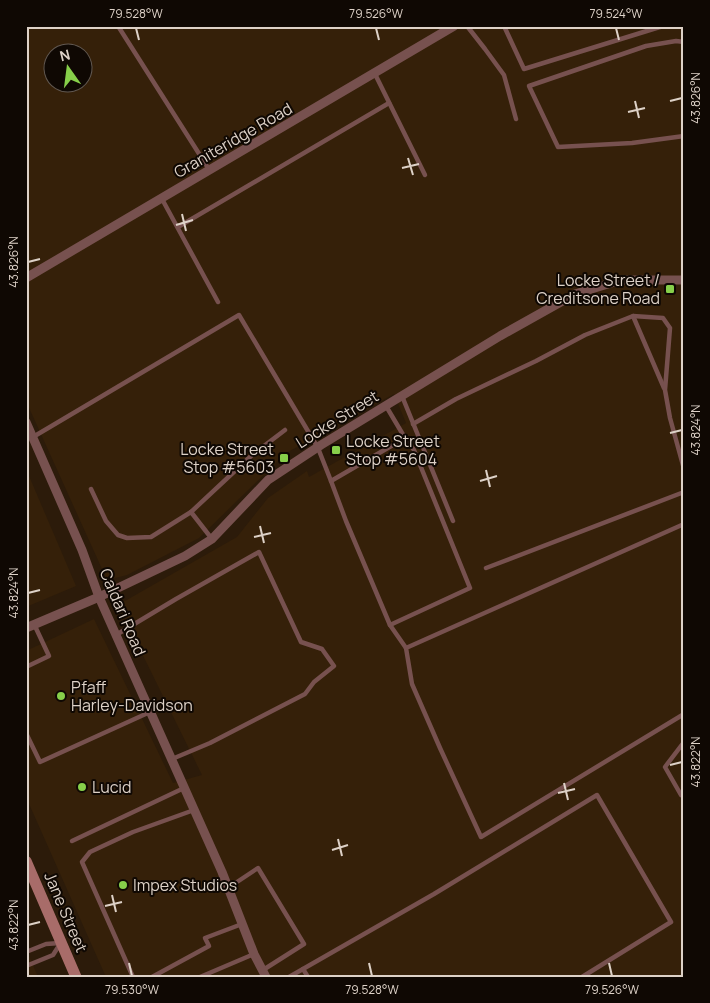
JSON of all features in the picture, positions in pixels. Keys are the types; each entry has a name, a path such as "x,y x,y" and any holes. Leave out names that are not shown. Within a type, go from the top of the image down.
{"main road":[{"name":"Jane Street","path":"26,861 76,977"}],"street":[{"name":"Graniteridge Road","path":"26,278 454,26"},
{"name":"Locke Street","path":"30,626 185,556 212,539 268,480 500,336 575,294 621,280 684,280"},
{"name":"Caldari Road","path":"26,422 30,435 82,550 116,636 228,888 254,954 265,973"}],"lane":[{"path":"118,26 210,171"},
{"path":"467,26 504,75 516,119"},
{"path":"504,26 524,69 663,26"},
{"path":"684,42 676,41 646,46 529,86 558,147 632,143 684,136"},
{"path":"374,73 425,175"},
{"path":"178,227 389,102"},
{"path":"162,199 218,302"},
{"path":"30,435 239,315 318,448 346,521 390,625 406,648 412,684 481,837 684,714"},
{"path":"413,424 456,399 536,361 585,335 633,316 663,318 670,328 665,390"},
{"path":"633,316 665,390 670,418 684,469"},
{"path":"402,396 452,521"},
{"path":"386,406 414,450 470,588 390,625"},
{"path":"91,489 106,521 118,535 127,538 151,537 191,512 251,456 285,430"},
{"path":"331,481 405,438"},
{"path":"486,568 684,492"},
{"path":"191,512 212,539"},
{"path":"406,648 684,524"},
{"path":"116,636 176,599 259,552 301,642 322,649 334,666 314,682 305,694 210,743 172,759"},
{"path":"26,667 49,656 30,626"},
{"path":"26,733 40,762 150,712"},
{"path":"684,742 665,767 680,795 684,796"},
{"path":"72,841 184,788"},
{"path":"289,977 434,894 597,794 671,922 582,977"},
{"path":"133,977 82,862 90,852 133,832 194,810"},
{"path":"228,888 258,868 304,944 265,973"},
{"path":"152,977 210,946 205,938 243,924"},
{"path":"26,952 46,944 61,943"},
{"path":"26,966 53,955 61,943"},
{"path":"200,977 254,954"},
{"path":"303,969 308,977"}],"shaded area":[{"path":"26,26 684,26 684,977 106,977 26,797 26,651 94,619 173,783 202,775 118,605 237,537 268,498 307,471 309,477 406,423 394,394 286,453 199,538 127,575 107,580 26,401"},
{"path":"26,469 76,586 26,607"},
{"path":"26,949 38,977 26,977"}],"place":[{"name":"Locke Street / Creditsone Road","path":"670,289"},
{"name":"Locke Street Stop #5604","path":"336,450"},
{"name":"Locke Street Stop #5603","path":"284,458"},
{"name":"Pfaff Harley-Davidson","path":"61,696"},
{"name":"Lucid","path":"82,787"},
{"name":"Impex Studios","path":"123,885"}]}
